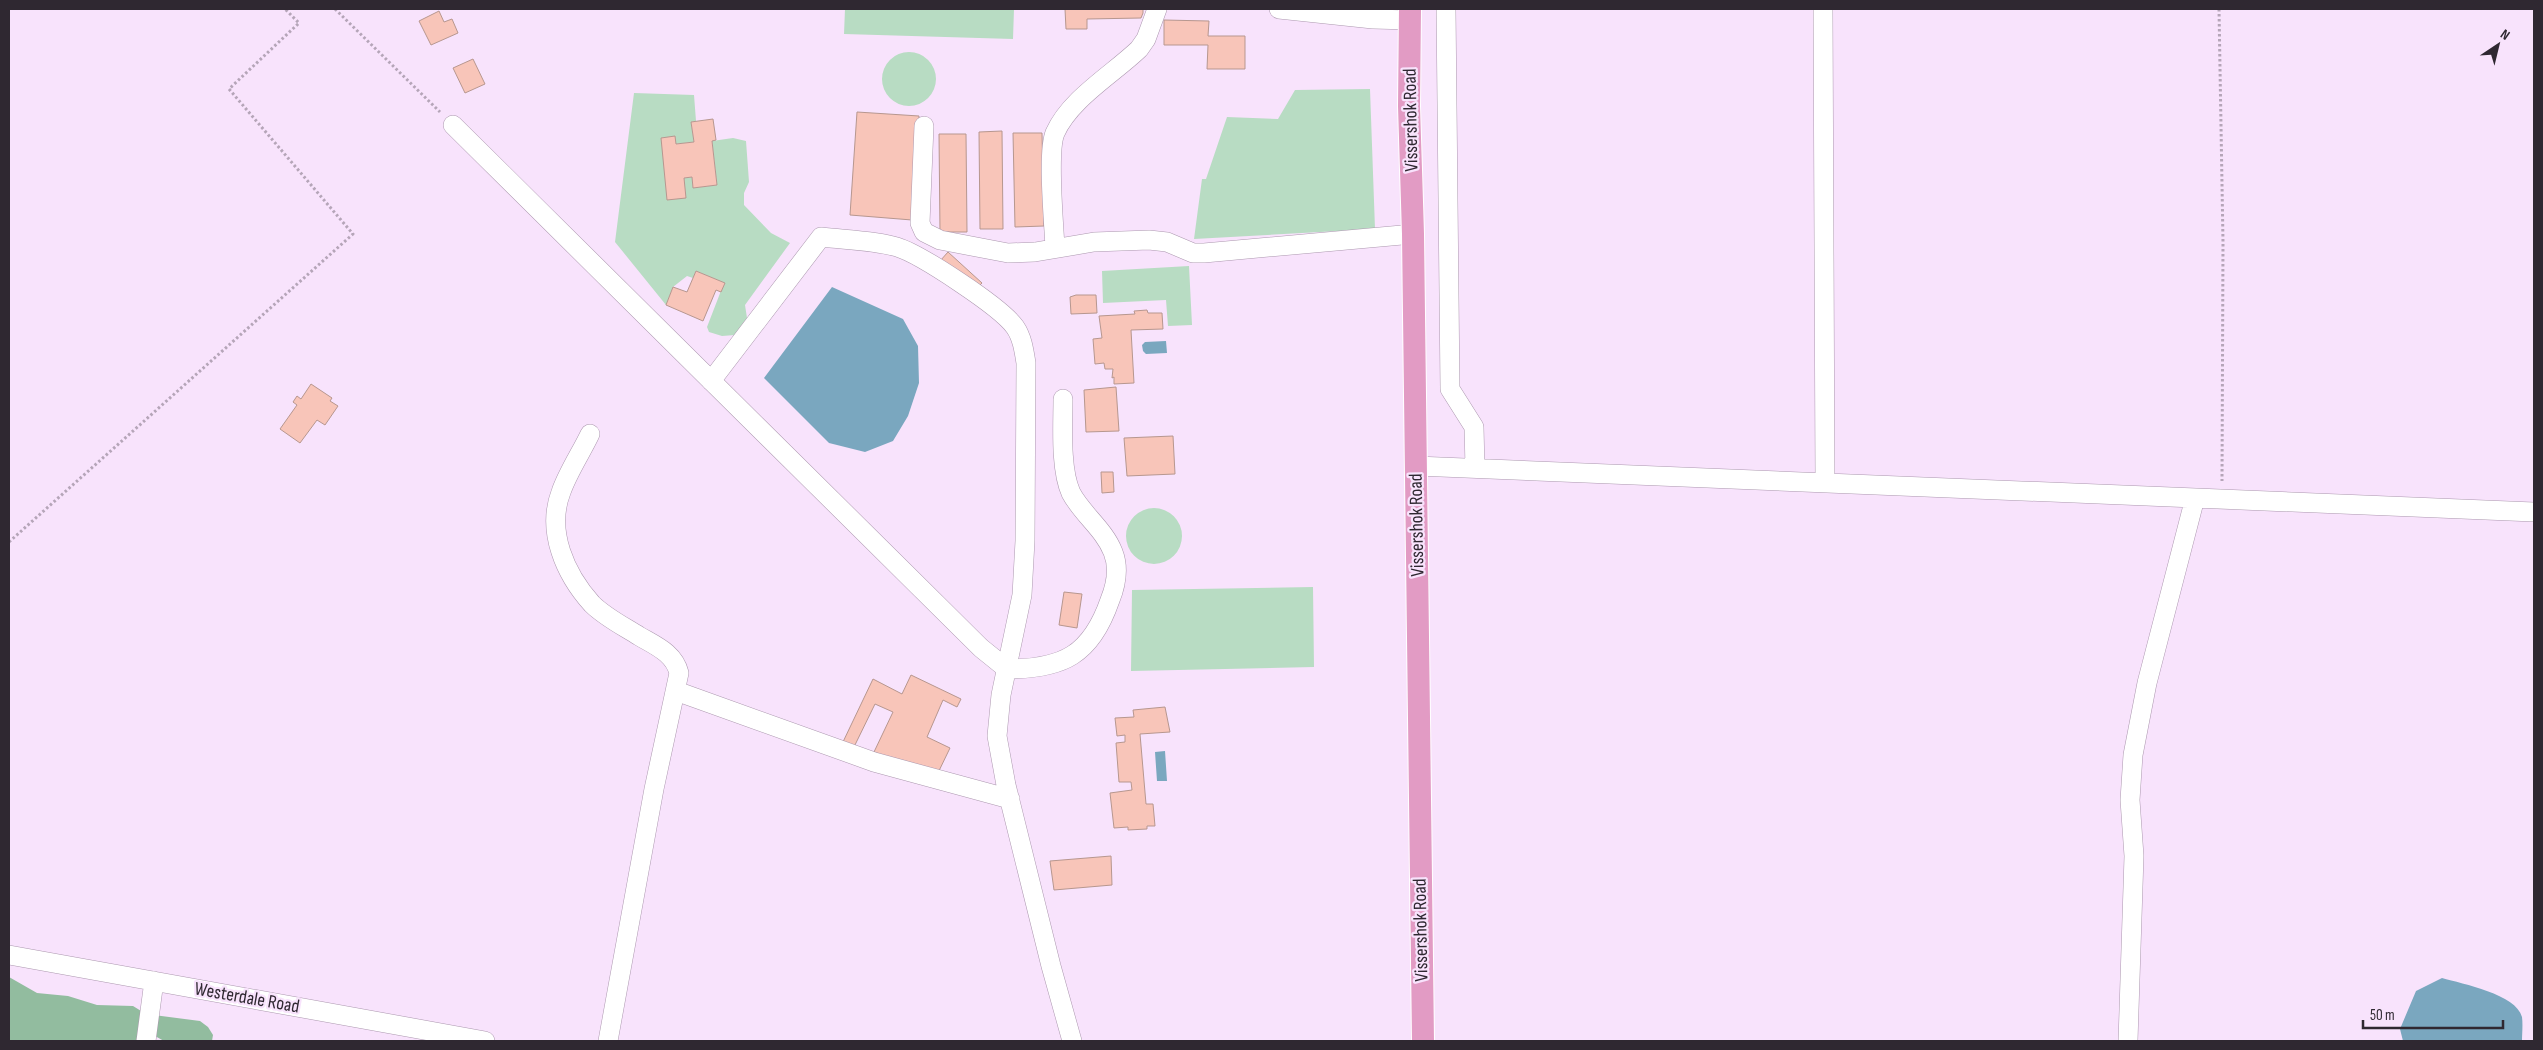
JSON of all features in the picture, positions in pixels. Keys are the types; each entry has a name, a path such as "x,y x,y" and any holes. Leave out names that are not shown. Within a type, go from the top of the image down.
{"main road":[{"name":"Vissershok Road","path":"1410,14 1409,106 1413,234 1423,1041"}],"street":[{"path":"1055,248 1052,166 1055,134 1071,110 1139,49 1146,39 1157,9"},
{"path":"1279,9 1363,18 1410,14"},
{"path":"1446,9 1450,389 1474,427 1476,468"},
{"path":"1823,9 1825,483"},
{"path":"453,125 981,648 1006,669 1048,667 1073,654 1085,645 1100,626 1114,586 1116,574 1113,552 1071,492 1066,474 1063,399"},
{"path":"924,126 920,223 924,232 940,240 1008,253 1035,252 1094,242 1149,240 1167,242 1193,253 1204,253 1413,234"},
{"path":"711,381 821,237 884,244 915,254 1009,320 1015,327 1024,348 1027,388 1022,595 1001,695 997,736 1010,799 1051,966 1072,1041"},
{"path":"590,434 561,492 555,515 562,557 575,581 593,605 614,621 664,650 673,659 679,673 654,789 608,1041"},
{"path":"1416,466 2534,512"},
{"path":"2128,1041 2134,856 2130,800 2132,755 2147,683 2195,498"},
{"path":"676,691 874,762 1010,799"},
{"name":"Westerdale Road","path":"9,955 484,1041"},
{"path":"146,1041 154,981"}],"path":[{"path":"9,542 353,234 230,89 299,23 285,9"},
{"path":"335,9 453,125"},
{"path":"2219,9 2223,360 2222,500"}],"green space":[{"path":"845,9 1014,9 1013,39 844,34"},
{"path":"909,52 919,54 928,60 934,69 936,79 934,89 928,98 919,104 909,106 899,104 890,98 884,89 882,79 884,69 890,60 899,54"},
{"path":"1370,89 1375,229 1194,239 1202,179 1206,179 1227,117 1278,119 1295,90"},
{"path":"634,93 694,95 696,121 691,122 694,142 676,144 661,138 684,178 692,177 693,188 717,185 712,141 733,138 746,141 749,182 744,193 744,205 771,233 790,243 745,305 747,318 735,335 722,336 709,332 707,327 724,283 696,271 693,278 687,276 673,287 666,305 615,242"},
{"path":"1189,266 1192,325 1168,326 1166,300 1103,303 1102,271"},
{"path":"1154,508 1165,510 1174,516 1180,525 1182,536 1180,547 1174,556 1165,562 1154,564 1143,562 1134,556 1128,547 1126,536 1128,525 1134,516 1143,510"},
{"path":"1313,587 1314,667 1131,671 1132,590"},
{"path":"9,977 37,993 68,996 97,1005 133,1006 146,1014 200,1021 208,1027 213,1035 212,1041 164,1041 155,1036 141,1041 9,1041"}],"water":[{"path":"832,287 903,319 918,346 919,383 908,416 893,441 865,452 829,443 764,378"},
{"path":"1166,341 1167,353 1146,354 1143,351 1142,345 1145,342"},
{"path":"1165,751 1167,781 1157,781 1155,752"},
{"path":"2442,978 2488,991 2510,1002 2518,1009 2522,1017 2522,1041 2403,1041 2400,1029 2416,991"}],"building":[{"path":"1065,9 1143,9 1143,13 1141,18 1087,19 1087,29 1066,29"},
{"path":"439,11 444,22 452,19 458,33 431,45 419,21"},
{"path":"1164,20 1209,21 1208,36 1245,36 1245,69 1207,69 1208,45 1164,45"},
{"path":"473,59 485,84 465,93 453,68"},
{"path":"857,112 919,116 912,220 850,215"},
{"path":"713,119 716,140 712,141 717,185 693,188 692,177 684,178 686,198 667,200 661,138 675,136 676,144 694,142 691,122"},
{"path":"1002,131 1003,229 980,229 979,132"},
{"path":"1013,133 1042,133 1044,226 1015,227"},
{"path":"939,134 966,134 967,232 940,232"},
{"path":"948,252 982,283 973,292 940,261"},
{"path":"696,271 725,283 721,292 716,290 703,321 666,305 673,287 687,292"},
{"path":"1076,295 1096,295 1097,313 1071,314 1070,297"},
{"path":"1147,310 1148,313 1162,313 1163,329 1131,330 1134,383 1114,384 1114,377 1112,378 1113,369 1105,369 1104,363 1095,364 1093,339 1102,338 1099,316 1135,314 1134,311"},
{"path":"311,384 332,398 330,401 338,406 325,425 317,420 300,443 280,429 297,405 293,402 297,396 301,399"},
{"path":"1116,387 1119,431 1086,432 1084,390"},
{"path":"1173,436 1175,474 1127,476 1124,438"},
{"path":"1101,472 1113,472 1114,492 1102,493"},
{"path":"1064,592 1082,594 1077,628 1059,625"},
{"path":"911,675 961,699 957,707 943,700 927,737 950,748 936,777 874,752 893,712 875,704 853,749 842,744 873,679 902,694"},
{"path":"1165,707 1170,732 1140,734 1146,804 1153,804 1155,826 1147,826 1147,829 1128,830 1128,827 1114,828 1110,793 1132,790 1131,782 1119,782 1116,743 1125,742 1125,735 1117,736 1115,718 1134,717 1133,710"},
{"path":"1111,856 1112,885 1054,890 1050,861"}]}
